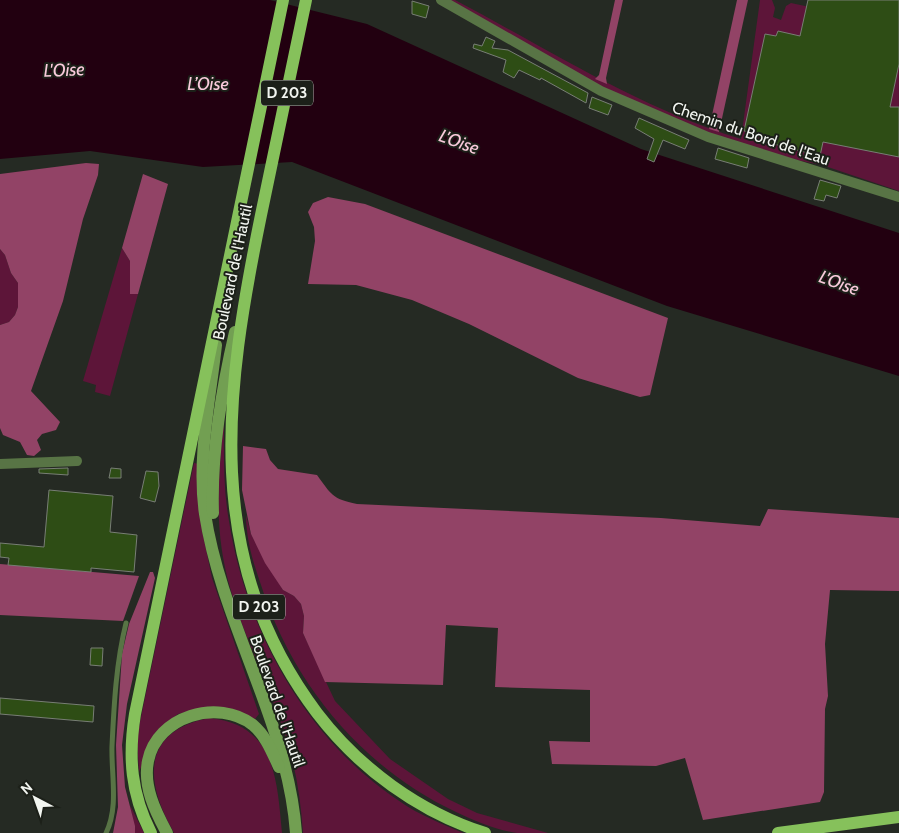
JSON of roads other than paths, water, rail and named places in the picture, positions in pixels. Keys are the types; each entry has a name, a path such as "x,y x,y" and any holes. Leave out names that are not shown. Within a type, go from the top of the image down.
{"main road":[{"name":"Boulevard de l'Hautil","path":"283,0 221,306 203,469 205,512 214,553 228,605 282,756 293,804 296,833"},
{"name":"Boulevard de l'Hautil","path":"214,553 212,495 216,438 228,367 306,0"},
{"name":"D 203","path":"248,280 231,406 230,468 240,545 252,588 267,626 285,663 309,702 353,753 406,796 455,822 486,833"},
{"path":"151,833 135,794 131,771 132,737 221,306"},
{"path":"167,833 150,796 147,777 148,760 154,744 164,731 190,716 206,713 222,714 239,718 253,725 270,748 293,804"},
{"path":"778,833 899,817"}],"street":[{"name":"Chemin du Bord de l'Eau","path":"441,0 601,91 683,127 899,197"},
{"path":"0,464 77,461"}],"lane":[{"path":"106,833 112,815 112,736 118,654 126,623"}],"water":[{"name":"L’Oise","path":"0,0 270,0 367,24 641,149 899,233 899,376 667,306 292,162 203,167 90,151 0,159"}],"water label":[{"name":"L'Oise","path":"64,70"},
{"name":"L'Oise","path":"459,142"},
{"name":"L'Oise","path":"839,283"}]}
